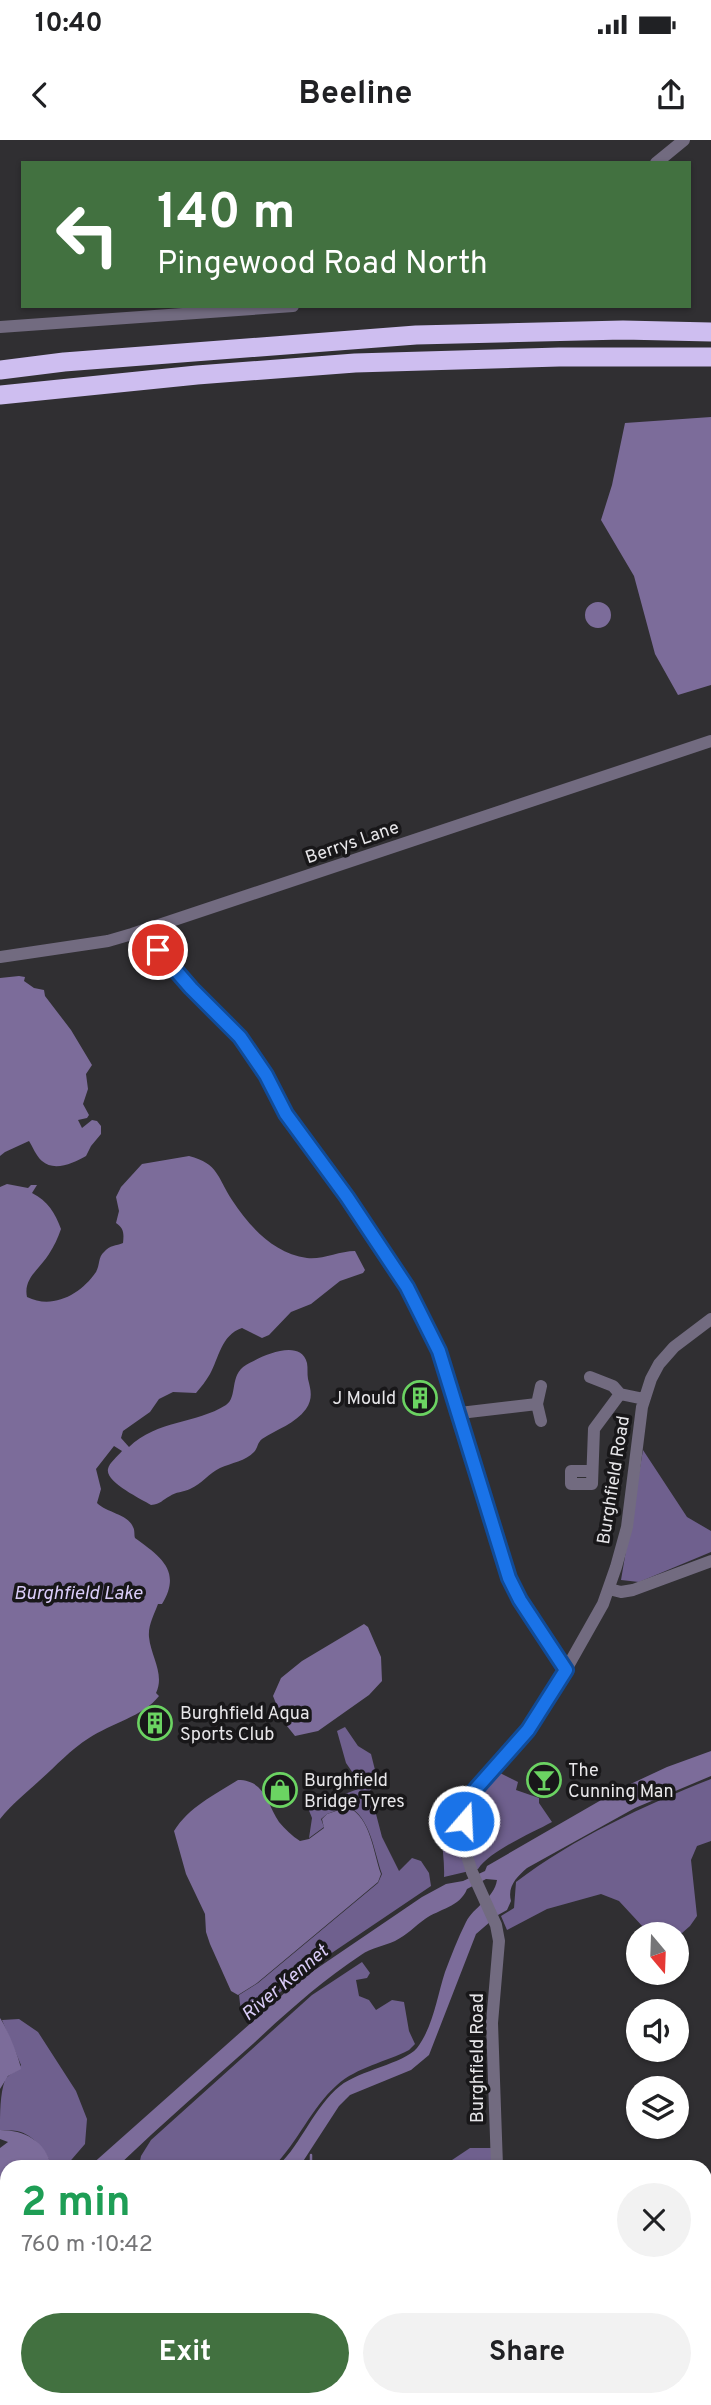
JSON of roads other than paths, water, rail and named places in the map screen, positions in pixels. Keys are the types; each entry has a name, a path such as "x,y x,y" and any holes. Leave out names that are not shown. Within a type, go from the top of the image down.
{"highway":[{"path":"623,330 711,320"},
{"path":"0,370 77,361 416,335 623,330 711,332"},
{"path":"0,396 355,363 559,357 711,357"}],"street":[{"path":"658,161 684,140"},
{"path":"0,327 265,308"},
{"name":"Berrys Lane","path":"0,957 108,941 132,934 711,741"},
{"path":"164,952 191,988 240,1037 266,1075 286,1114 376,1238 407,1287 439,1351 509,1578 520,1600 566,1670"},
{"name":"Burghfield Road","path":"497,2160 492,2023 499,1941 496,1925 469,1863 464,1821 468,1799 528,1730 566,1670 609,1589 627,1527 644,1399 659,1364 688,1334 711,1319"},
{"path":"590,1377 613,1386 621,1394 644,1399"},
{"path":"541,1386 537,1404 541,1422"},
{"path":"593,1471 594,1429 621,1394"},
{"path":"460,1413 537,1404"},
{"path":"609,1589 621,1592 633,1590 711,1561"}],"water":[{"path":"711,417 711,685 678,695 655,654 634,576 601,520 612,485 625,423"},
{"path":"598,602 607,606 611,615 607,624 598,628 589,624 585,615 589,606"},
{"path":"25,977 24,981 34,988 44,990 45,996 71,1030 92,1065 86,1074 88,1089 83,1104 89,1115 78,1120 82,1128 92,1120 97,1121 101,1126 101,1134 86,1156 64,1165 52,1166 42,1161 29,1141 0,1156 0,978"},
{"name":"Burghfield Lake","path":"189,1156 212,1167 247,1220 273,1245 307,1258 355,1251 365,1270 340,1281 311,1304 291,1312 269,1335 262,1338 242,1328 235,1331 225,1341 210,1374 196,1393 173,1392 159,1399 150,1412 123,1431 121,1438 129,1447 152,1432 214,1411 230,1401 237,1374 246,1365 279,1351 296,1351 303,1355 307,1363 310,1401 297,1419 262,1439 251,1455 216,1470 188,1490 151,1505 125,1490 109,1474 110,1464 122,1451 114,1446 96,1469 101,1489 97,1503 130,1523 134,1528 135,1538 160,1559 169,1574 168,1592 162,1604 158,1604 149,1633 158,1672 156,1693 159,1696 145,1709 97,1733 76,1748 0,1819 0,1187 7,1184 28,1188 37,1185 32,1193 47,1204 56,1218 61,1229 59,1236 30,1279 26,1290 27,1297 37,1301 56,1301 83,1287 96,1272 102,1254 123,1243 123,1232 116,1223 119,1211 116,1197 121,1187 142,1164"},
{"path":"364,1624 368,1627 381,1657 382,1681 369,1695 318,1731 295,1736 283,1721 273,1696 281,1678 302,1661"},
{"path":"711,1751 711,1776 635,1808 527,1868 520,1875 512,1886 507,1910 476,1934 429,2055 411,2070 350,2095 339,2106 304,2160 283,2160 315,2114 340,2086 348,2080 402,2058 417,2048 431,2021 445,1972 463,1928 469,1917 488,1898 497,1880 486,1879 467,1889 454,1904 425,1919 395,1941 365,1953 333,1975 124,2160 97,2160 297,1982 422,1897 446,1884 463,1881 485,1871 487,1866 622,1788 667,1767"},
{"path":"238,1780 247,1781 260,1789 279,1822 300,1841 309,1839 324,1828 322,1819 327,1814 348,1807 356,1812 370,1836 381,1874 378,1882 257,1983 238,1995 231,1991 210,1944 205,1914 186,1874 174,1831 195,1808"},
{"path":"0,2018 21,2069 8,2076 0,2089"},
{"path":"0,2130 25,2135 39,2144 49,2160 0,2160 0,2148 8,2142 0,2139"}],"waterway":[{"path":"311,2155 311,2160"}],"place":[{"name":"J Mould","path":"420,1398"},
{"name":"Burghfield Aqua Sports Club","path":"155,1723"},
{"name":"The Cunning Man","path":"544,1780"},
{"name":"Burghfield Bridge Tyres","path":"280,1790"}],"water label":[{"name":"River Kennet","path":"284,1982"}]}
